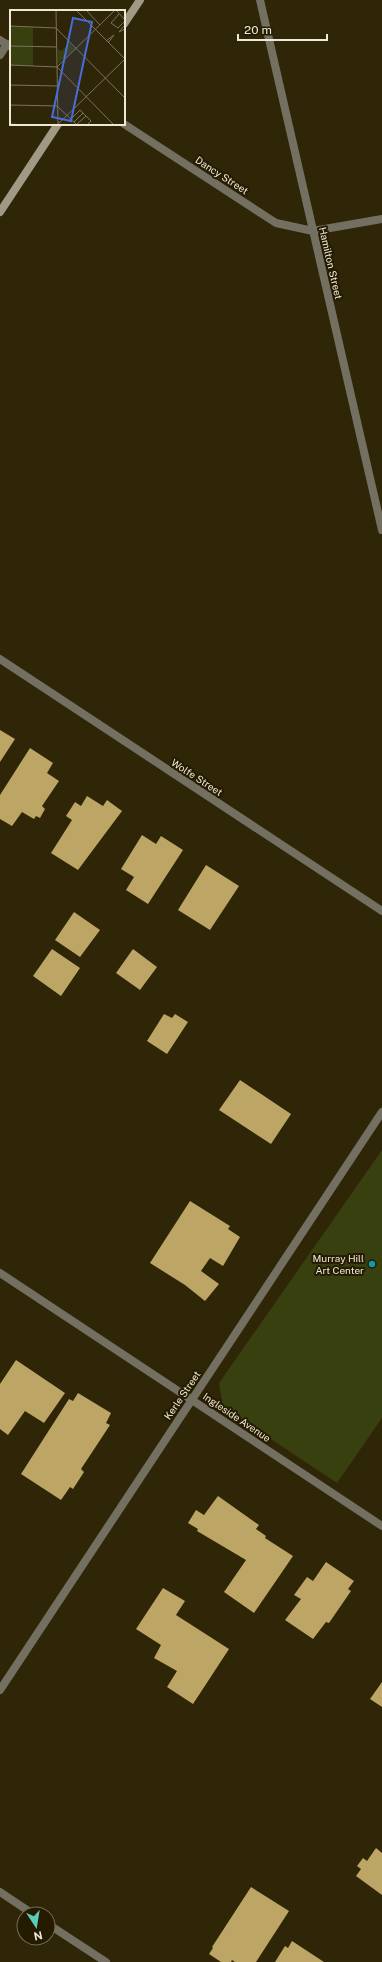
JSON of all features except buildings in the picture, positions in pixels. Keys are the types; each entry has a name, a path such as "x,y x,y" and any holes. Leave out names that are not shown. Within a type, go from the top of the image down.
{"main road":[{"path":"125,22 140,0"},
{"path":"0,212 57,125"}],"street":[{"name":"Hamilton Street","path":"260,0 382,530"},
{"path":"0,55 6,44"},
{"name":"Dancy Street","path":"125,125 276,223 313,231"},
{"path":"313,231 382,219"},
{"name":"Wolfe Street","path":"0,659 382,911"},
{"name":"Kerle Street","path":"0,1690 382,1112"},
{"name":"Ingleside Avenue","path":"0,1273 382,1526"},
{"path":"0,1892 21,1906"},
{"path":"56,1929 106,1962"}],"green space":[{"path":"382,1150 382,1418 337,1483 223,1407 219,1383"}],"place":[{"name":"Murray Hill Art Center","path":"372,1264"}]}
